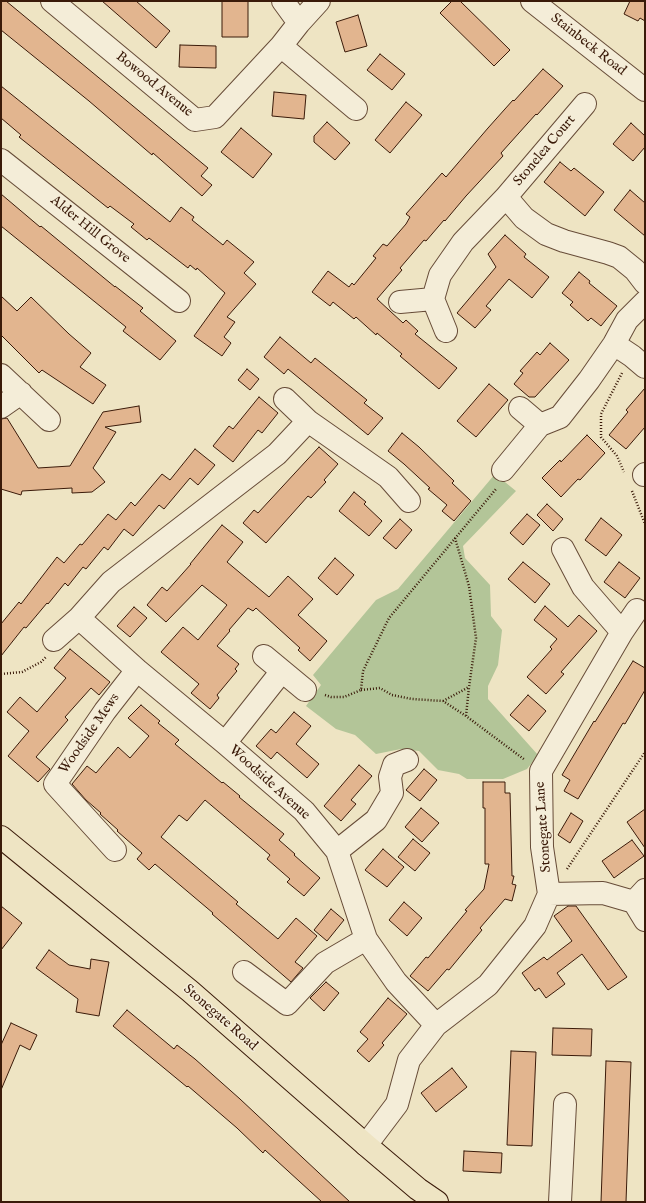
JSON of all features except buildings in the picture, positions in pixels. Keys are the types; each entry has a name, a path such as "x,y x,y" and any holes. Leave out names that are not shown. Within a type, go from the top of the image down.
{"main road":[{"name":"Stonegate Road","path":"1,837 190,991 366,1145 418,1189 437,1202"}],"street":[{"name":"Bowood Avenue","path":"52,1 195,120 215,117 281,46 299,22 318,1"},
{"path":"283,1 299,22"},
{"name":"Stainbeck Road","path":"532,1 645,90"},
{"path":"281,46 356,109"},
{"name":"Stonelea Court","path":"433,299 440,275 463,242 506,197 585,104"},
{"name":"Alder Hill Grove","path":"1,160 179,301"},
{"name":"Stonelea Court","path":"506,197 524,218 546,234 564,241 619,257 635,270 645,283"},
{"path":"400,302 433,299 446,331"},
{"path":"503,470 540,425 560,417 589,380 630,356 626,320 645,302"},
{"path":"1,375 48,420"},
{"path":"1,407 21,393"},
{"path":"285,399 308,421 388,476 409,501"},
{"path":"520,408 540,425"},
{"path":"54,640 79,618 111,582 277,454 308,421"},
{"path":"562,549 583,587 622,632"},
{"name":"Stonegate Lane","path":"550,894 542,847 541,771 622,632 637,610"},
{"name":"Woodside Avenue","path":"79,618 137,670 304,811 337,851 366,939 396,982 436,1025"},
{"path":"264,656 306,690"},
{"name":"Woodside Mews","path":"115,850 55,784 105,712 137,670"},
{"path":"225,743 282,671"},
{"path":"337,851 376,820 392,793 390,777 394,765 407,760"},
{"path":"366,1145 397,1104 409,1060 436,1025 488,985 535,926 550,894 603,894 641,904"},
{"path":"244,972 287,1004 325,963 366,939"},
{"path":"560,1202 565,1104"}],"path":[{"path":"630,356 601,414 601,437 636,479 645,524"},
{"path":"361,690 363,671 389,618 507,476 503,470"},
{"path":"455,538 469,586 476,638 466,716"},
{"path":"1,674 22,672 41,662 50,651 54,640"},
{"path":"443,701 469,687"},
{"path":"306,690 332,697 344,697 361,690 380,688 392,695 412,699 443,701 541,771"},
{"path":"550,894 645,752"}],"green space":[{"path":"495,474 516,491 463,546 465,558 490,585 491,616 502,630 498,665 488,686 488,699 538,755 527,769 503,779 467,779 459,774 438,770 419,751 401,749 376,754 355,735 336,729 306,706 321,685 313,675 376,600 398,589"}]}
